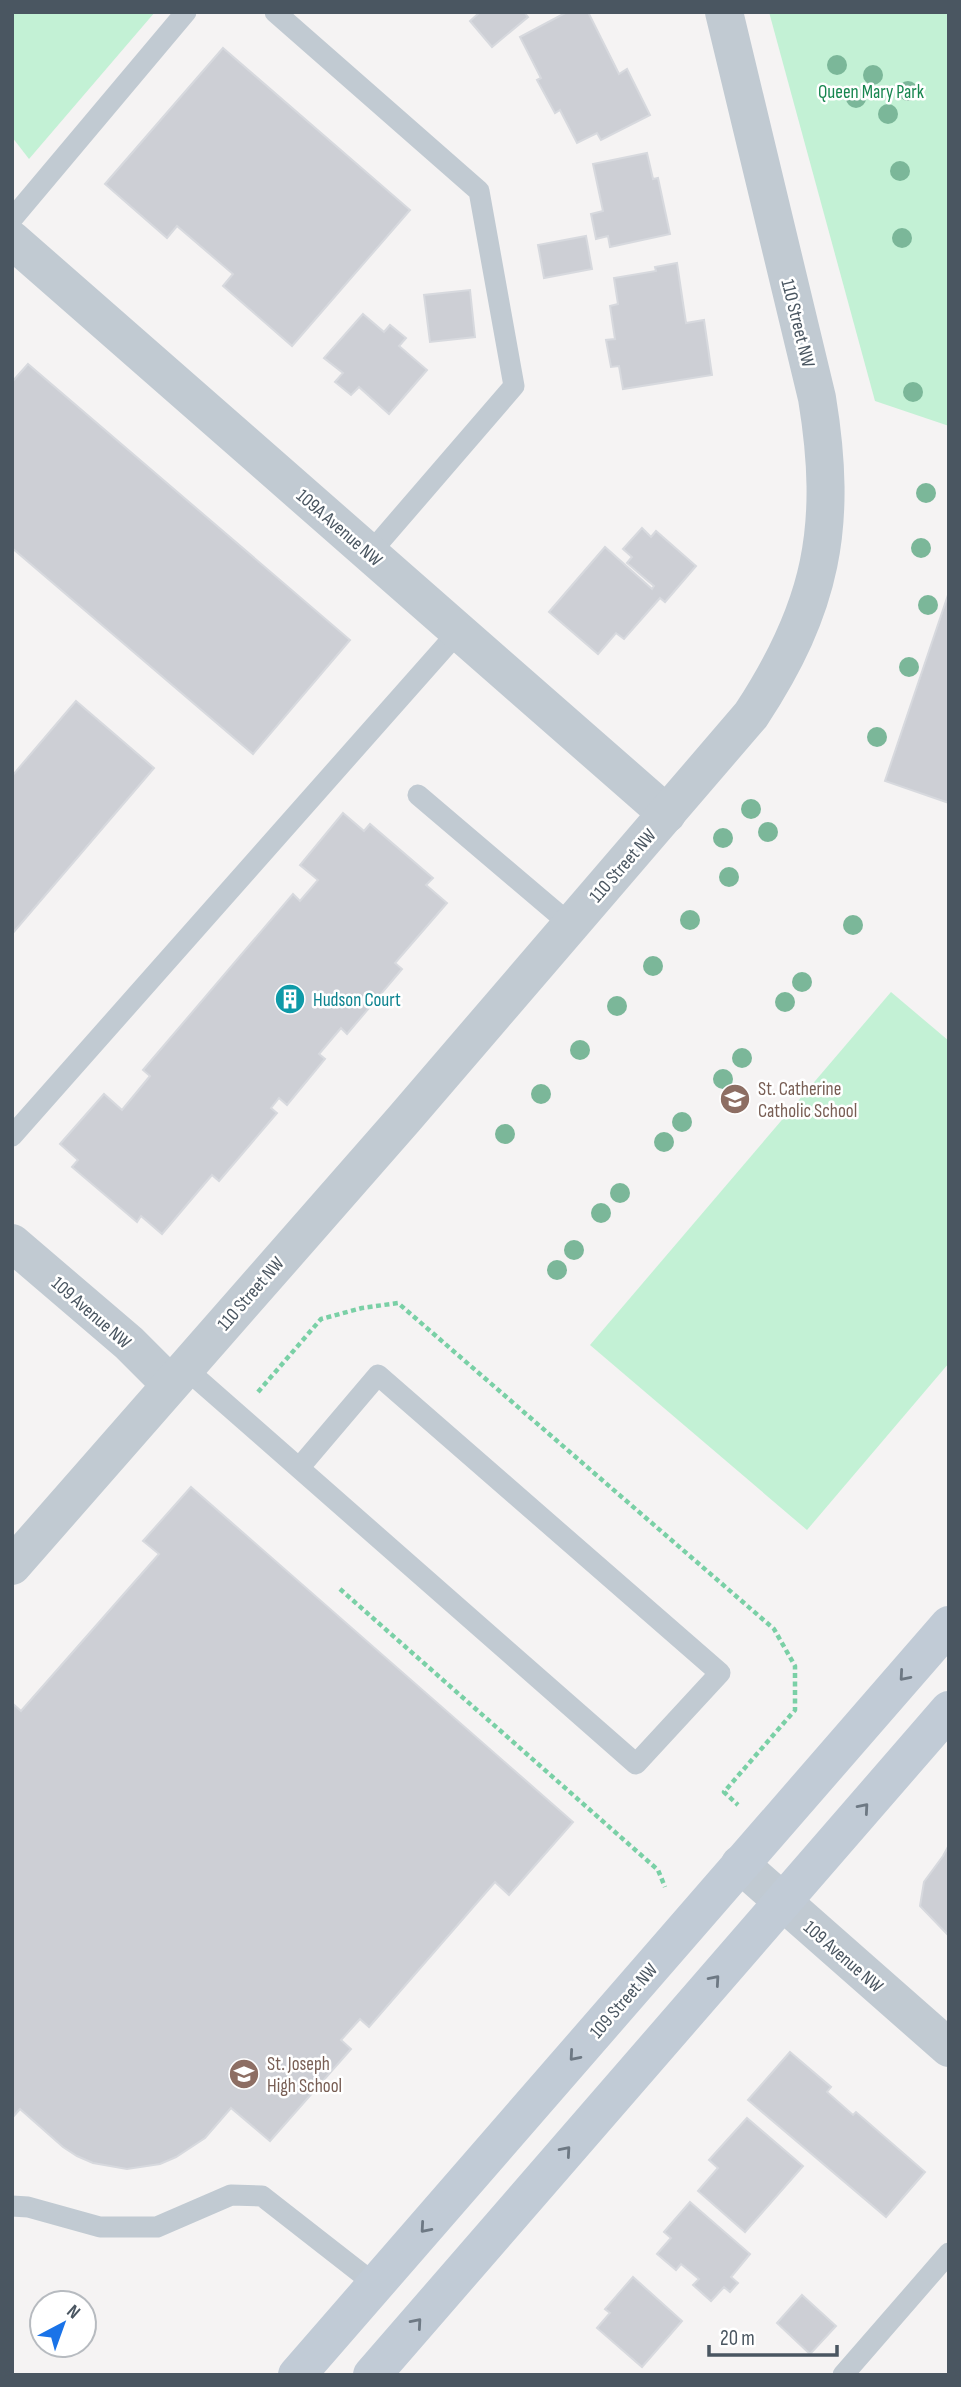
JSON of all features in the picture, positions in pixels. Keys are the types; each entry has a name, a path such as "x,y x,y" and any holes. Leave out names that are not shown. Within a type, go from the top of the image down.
{"main road":[{"name":"109 Street NW","path":"297,2375 949,1625"},
{"path":"372,2375 949,1710"}],"street":[{"name":"110 Street NW","path":"12,1566 751,715 778,673 800,629 815,582 824,536 827,490 825,444 817,398 724,12"},
{"name":"109A Avenue NW","path":"12,240 667,814"},
{"name":"109 Avenue NW","path":"12,1243 129,1343 177,1376"},
{"name":"109 Avenue NW","path":"740,1864 949,2048"}],"lane":[{"path":"12,219 186,12"},
{"path":"275,12 479,191 514,386 370,553"},
{"path":"12,1136 459,631"},
{"path":"418,795 571,925"},
{"path":"177,1376 299,1468 636,1764 720,1673 378,1375 299,1468"},
{"path":"12,2206 28,2207 100,2227 157,2227 231,2195 262,2196 376,2285"},
{"path":"843,2375 949,2253"}],"path":[{"path":"340,1589 658,1870 665,1887"}],"green space":[{"path":"12,12 155,12 29,159 12,137"},
{"name":"Queen Mary Park","path":"769,12 949,12 949,426 875,401"},
{"path":"891,992 949,1041 949,1363 807,1530 590,1345"}],"building":[{"path":"480,12 524,12 528,17 492,47 470,21"},
{"path":"567,12 588,12 619,74 627,69 650,115 601,140 597,133 577,143 560,110 555,113 537,80 541,78 520,37"},
{"path":"223,48 410,210 292,346 223,286 233,274 177,226 167,238 105,184"},
{"path":"647,153 653,179 658,178 670,234 610,247 608,236 596,239 591,214 603,211 593,164"},
{"path":"586,236 592,269 544,278 538,245"},
{"path":"677,263 686,323 704,320 712,375 623,389 619,366 611,367 606,340 615,339 610,306 618,304 614,278 656,271 655,267"},
{"path":"470,290 475,337 430,342 424,295"},
{"path":"363,314 384,332 390,325 406,338 399,346 427,370 389,414 359,387 351,395 335,382 343,373 324,358"},
{"path":"28,364 350,640 253,754 12,548 12,382"},
{"path":"642,528 651,537 656,531 696,566 665,602 660,598 624,639 616,633 598,654 549,612 605,547 652,589 654,586 627,563 632,557 623,549"},
{"path":"949,592 949,803 885,781"},
{"path":"76,701 154,768 12,934 12,776"},
{"name":"Hudson Court","path":"343,813 364,831 370,824 433,878 426,885 447,903 395,963 402,969 347,1034 341,1028 319,1054 325,1059 287,1105 279,1098 271,1108 277,1113 219,1181 212,1175 162,1234 141,1216 137,1222 72,1167 78,1160 60,1144 104,1094 122,1110 150,1076 143,1070 293,894 300,901 318,880 300,865"},
{"name":"St. Joseph High School","path":"191,1487 573,1822 509,1895 495,1882 369,2027 360,2019 341,2040 351,2049 270,2141 231,2108 205,2138 176,2157 160,2164 127,2169 93,2163 77,2156 20,2109 12,2118 12,1703 21,1711 159,1554 143,1541"},
{"path":"949,1845 949,1936 920,1906 924,1882"},
{"path":"790,2052 831,2087 827,2092 853,2115 856,2112 925,2172 886,2217 748,2100"},
{"path":"747,2118 803,2166 745,2232 698,2191 718,2168 709,2160"},
{"path":"690,2202 750,2254 731,2277 738,2283 730,2292 724,2287 711,2301 693,2285 699,2279 681,2264 676,2270 657,2254 671,2238 664,2232"},
{"path":"633,2277 682,2321 642,2367 597,2328 610,2313 605,2309"},
{"path":"802,2295 836,2326 810,2354 777,2323"}],"place":[{"name":"Hudson Court","path":"290,999"},
{"name":"St. Catherine Catholic School","path":"735,1099"},
{"name":"St. Joseph High School","path":"244,2074"}]}
